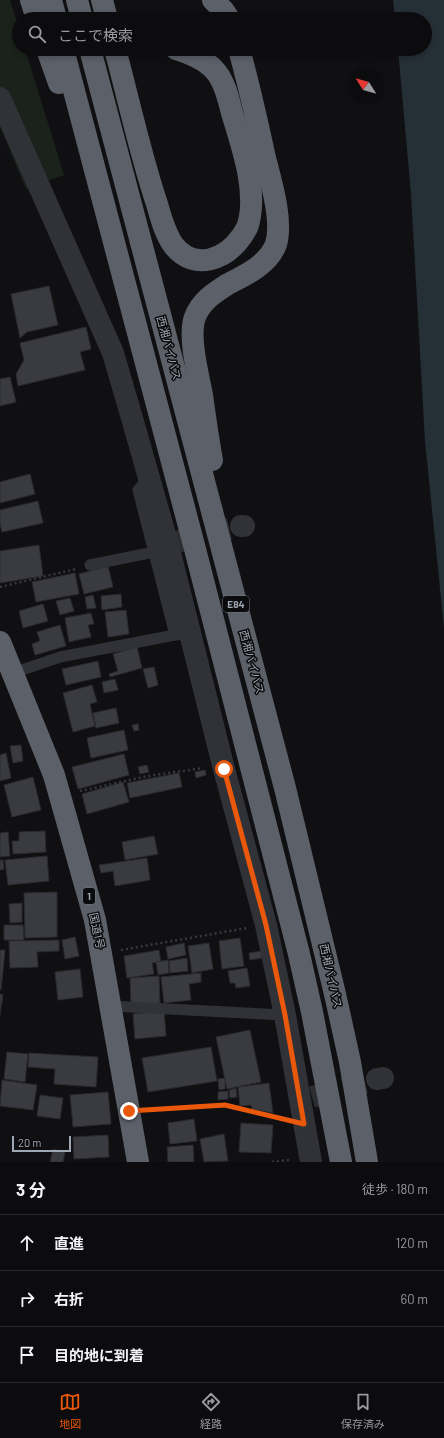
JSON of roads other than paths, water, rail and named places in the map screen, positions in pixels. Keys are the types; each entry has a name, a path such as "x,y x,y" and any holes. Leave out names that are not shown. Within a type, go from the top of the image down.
{"highway":[{"path":"31,0 35,12"},
{"path":"51,0 54,12"},
{"path":"77,0 80,12"},
{"path":"102,0 105,12"},
{"path":"213,0 225,12"},
{"path":"49,56 117,257"},
{"name":"E84","path":"65,56 191,534 299,954 312,1012 341,1162"},
{"name":"西湘バイパス","path":"92,56 287,795 350,1062 367,1162"},
{"path":"117,56 149,180 167,233 174,246 187,256 195,259 209,260 231,250 248,227 251,196 242,146 227,94 219,75 211,66 195,56"},
{"path":"230,579 193,347 193,324 200,306 209,296 259,266 270,255 278,234 272,188 253,101 241,56"},
{"name":"国道1号","path":"0,642 54,775 95,920 138,1162"}],"street":[{"path":"0,98 113,354 149,478 166,546 183,634 224,769 266,925 285,1015 306,1099 304,1124 311,1162"}],"lane":[{"path":"90,565 166,546"},
{"path":"13,673 60,657 183,634"},
{"path":"110,1006 285,1015"}],"tunnel":[{"path":"176,542 241,526"},
{"path":"312,1097 377,1079"}]}
